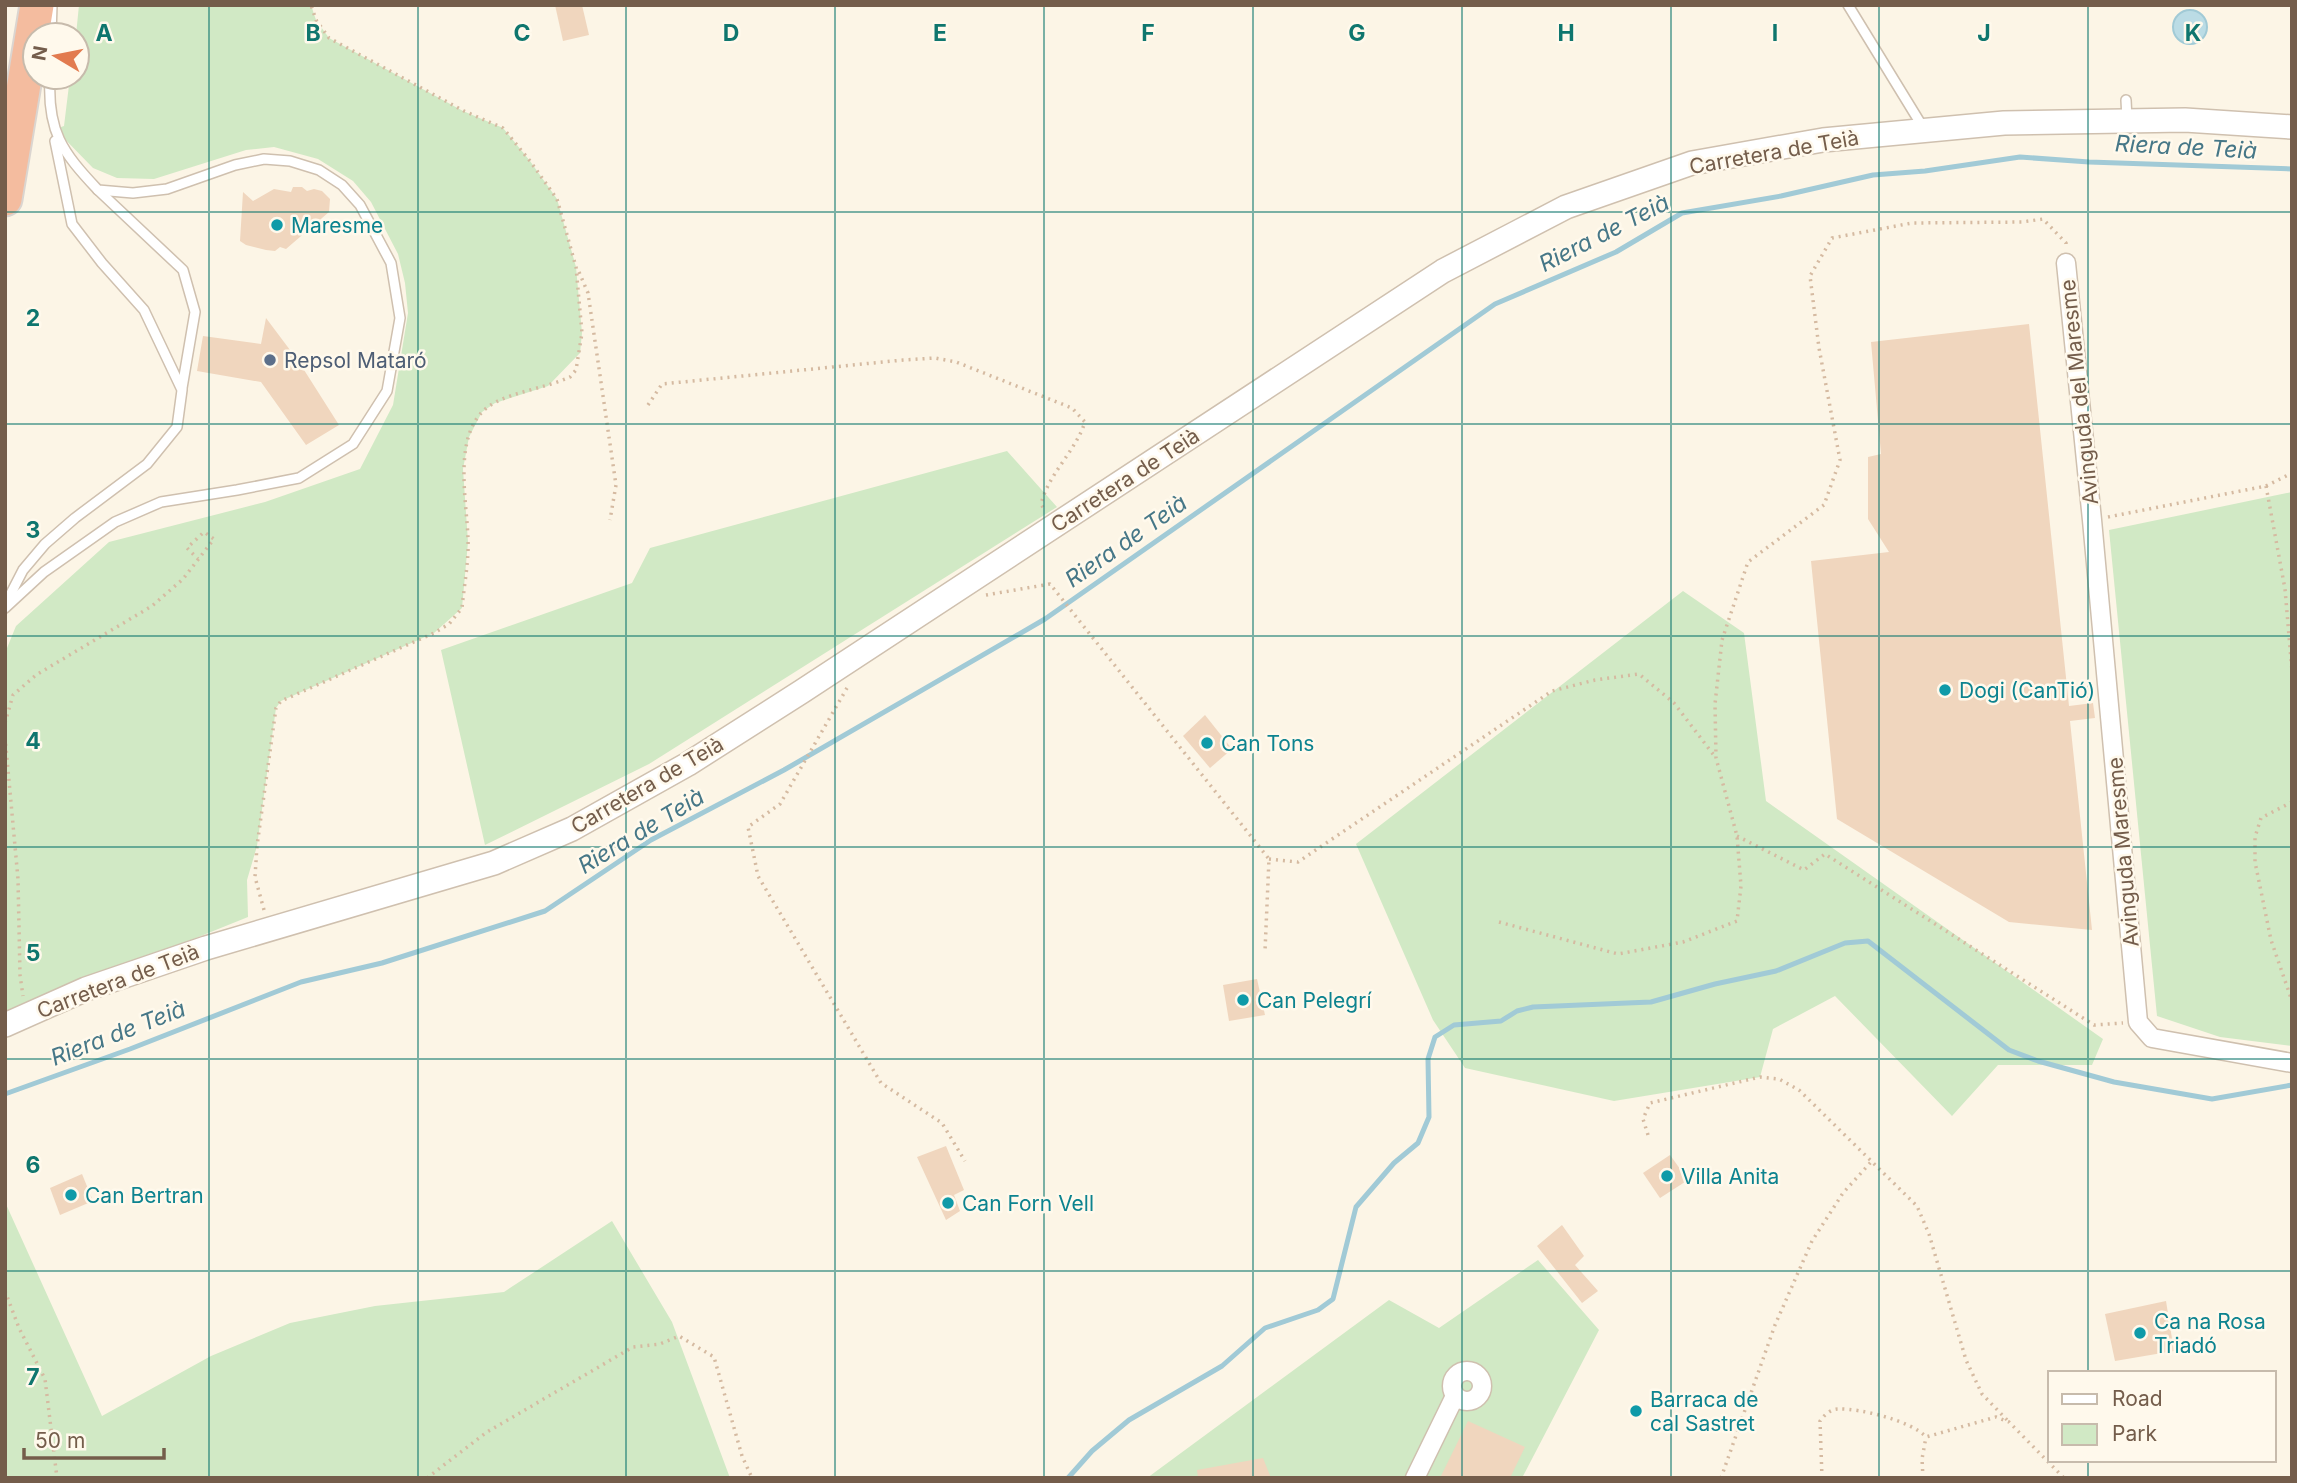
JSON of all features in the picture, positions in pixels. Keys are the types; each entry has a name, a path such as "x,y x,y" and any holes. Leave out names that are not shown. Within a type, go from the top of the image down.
{"highway":[{"path":"5,199 37,5"}],"street":[{"name":"Carretera de Teià","path":"16,1021 86,989 205,948 494,863 572,829 688,764 1443,271 1566,207 1692,163 1823,140 2127,110 2185,120 2292,127"},
{"name":"Avinguda del Maresme","path":"2066,263 2092,520"},
{"name":"Avinguda Maresme","path":"2092,520 2138,1023"},
{"path":"2138,1023 2152,1038 2292,1063"},
{"path":"1415,1478 1455,1396"}],"lane":[{"path":"1848,5 1924,130"},
{"path":"50,91 51,120 72,224 144,310 182,390"},
{"path":"5,606 23,570 45,544 147,464 177,427 195,312 183,270 98,190 64,152 51,120"},
{"path":"5,606 44,572 115,522 161,502 299,478 352,444 387,391 400,318 391,263 360,205 342,185 319,170 290,161 264,159 235,164 167,189 133,193 98,190"}],"path":[{"path":"310,5 316,20 329,38 464,111 503,128 557,200 576,267 588,293 616,485 610,520"},
{"path":"1500,922 1618,954 1683,942 1737,921 1741,886 1737,836 1716,758 1714,704 1722,640 1748,562 1824,505 1840,460 1819,348 1810,276 1832,238 1912,223 2022,222 2043,219 2066,243 2066,263"},
{"path":"268,929 255,877 276,708 281,701 434,633 457,617 462,608 468,542 463,469 469,437 482,412 495,402 559,383 576,370 582,333 576,267"},
{"path":"648,405 662,384 903,360 935,358 956,362 1072,408 1085,422 1081,435 1045,489 1041,504 1054,527"},
{"path":"2092,520 2266,486 2292,473"},
{"path":"2266,486 2285,589 2292,671"},
{"path":"5,723 13,695 36,675 152,606 183,579 214,539 204,531 187,548 198,559"},
{"path":"977,597 1050,584 1269,859 1265,951"},
{"path":"1269,859 1298,862 1552,691 1595,680 1639,674 1674,703 1716,758"},
{"path":"850,683 780,804 748,827 758,876 881,1083 942,1123 965,1161"},
{"path":"5,737 19,879 20,975 16,1021"},
{"path":"2292,802 2261,818 2255,837 2255,862 2272,940 2292,1001"},
{"path":"1737,836 1804,870 1825,854 2094,1025 2138,1023"},
{"path":"1648,1135 1643,1119 1650,1103 1760,1077 1779,1079 1799,1090 1917,1206 1929,1234 1966,1360 1982,1394 2048,1461"},
{"path":"1721,1478 1775,1325 1812,1241 1843,1193 1871,1162"},
{"path":"5,1291 19,1328 45,1379 57,1478"},
{"path":"427,1478 487,1432 633,1347 660,1344 679,1336 714,1357 742,1456 752,1478"},
{"path":"1822,1478 1820,1420 1836,1409 1885,1417 1914,1427 1926,1437"},
{"path":"1926,1437 1996,1417 2010,1422"},
{"path":"1923,1478 1922,1459 1926,1437"},
{"path":"2049,1462 2064,1478"}],"green space":[{"path":"79,5 311,5 316,20 329,38 463,111 503,128 557,199 576,267 582,333 580,353 548,386 495,403 482,412 469,437 463,469 468,542 462,608 434,633 281,701 276,708 257,846 247,880 248,917 5,1015 5,653 16,626 109,542 265,502 360,469 393,405 408,313 398,254 371,202 353,181 318,159 274,147 246,150 154,179 117,178 93,168 55,129 64,126 68,91 91,91 91,21 77,21"},
{"path":"1007,451 1057,507 649,764 485,845 441,650 632,583 650,548"},
{"path":"2292,492 2292,1046 2220,1037 2157,1016 2109,530"},
{"path":"1683,591 1744,633 1766,801 2103,1039 2092,1065 1998,1065 1952,1116 1835,996 1773,1029 1760,1077 1614,1101 1465,1068 1433,1020 1356,844"},
{"path":"5,1202 102,1416 211,1356 290,1323 375,1306 504,1292 612,1221 672,1322 730,1478 5,1478"},
{"path":"1538,1260 1599,1330 1522,1478 1147,1478 1389,1300 1439,1328"}],"water":[{"path":"2190,10 2202,15 2207,27 2202,39 2190,44 2178,39 2173,27 2178,15"}],"building":[{"path":"555,5 582,5 589,35 563,41"},
{"name":"Maresme","path":"293,187 322,191 330,199 329,212 286,249 280,247 275,251 266,250 240,241 243,192 253,201 274,189 291,192"},
{"path":"266,318 299,362 339,425 306,445 261,382 197,371 203,336 261,344"},
{"name":"Dogi (CanTió)","path":"2029,324 2069,706 2093,703 2095,718 2070,721 2092,930 2009,922 1837,819 1811,561 1889,552 1868,519 1868,457 1881,454 1871,342"},
{"name":"Can Tons","path":"1205,715 1232,749 1210,768 1183,736"},
{"name":"Can Pelegrí","path":"1257,979 1265,1015 1229,1021 1223,985"},
{"name":"Can Forn Vell","path":"946,1146 964,1190 954,1195 960,1211 946,1220 917,1157"},
{"name":"Villa Anita","path":"1670,1155 1688,1180 1660,1198 1643,1173"},
{"name":"Can Bertran","path":"82,1174 93,1201 60,1215 50,1188"},
{"path":"1562,1225 1584,1256 1575,1265 1598,1291 1582,1303 1537,1246"},
{"name":"Ca na Rosa Triadó","path":"2166,1301 2174,1351 2115,1361 2105,1314"},
{"path":"1468,1421 1525,1447 1510,1478 1440,1478"},
{"path":"1263,1458 1271,1478 1198,1478 1197,1470"}],"waterway":[{"name":"Riera de Teià","path":"5,1094 130,1049 301,982 382,963 545,911 651,840 784,770 1045,619 1495,304 1616,252 1682,213 1781,196 1873,175 1925,171 2020,157 2292,169"},
{"path":"1068,1478 1092,1451 1129,1420 1222,1366 1265,1328 1318,1310 1333,1299 1356,1207 1394,1163 1418,1143 1429,1117 1428,1059 1435,1037 1454,1025 1501,1021 1517,1011 1533,1007 1651,1002 1776,971 1845,943 1868,941 2009,1050 2038,1061 2114,1082 2212,1099 2292,1085"}],"place":[{"name":"Maresme","path":"277,225"},
{"name":"Repsol Mataró","path":"270,360"},
{"name":"Dogi (CanTió)","path":"1945,690"},
{"name":"Can Tons","path":"1207,743"},
{"name":"Can Pelegrí","path":"1243,1000"},
{"name":"Villa Anita","path":"1667,1176"},
{"name":"Can Bertran","path":"71,1195"},
{"name":"Can Forn Vell","path":"948,1203"},
{"name":"Ca na Rosa Triadó","path":"2140,1333"},
{"name":"Barraca de cal Sastret","path":"1636,1411"}]}
